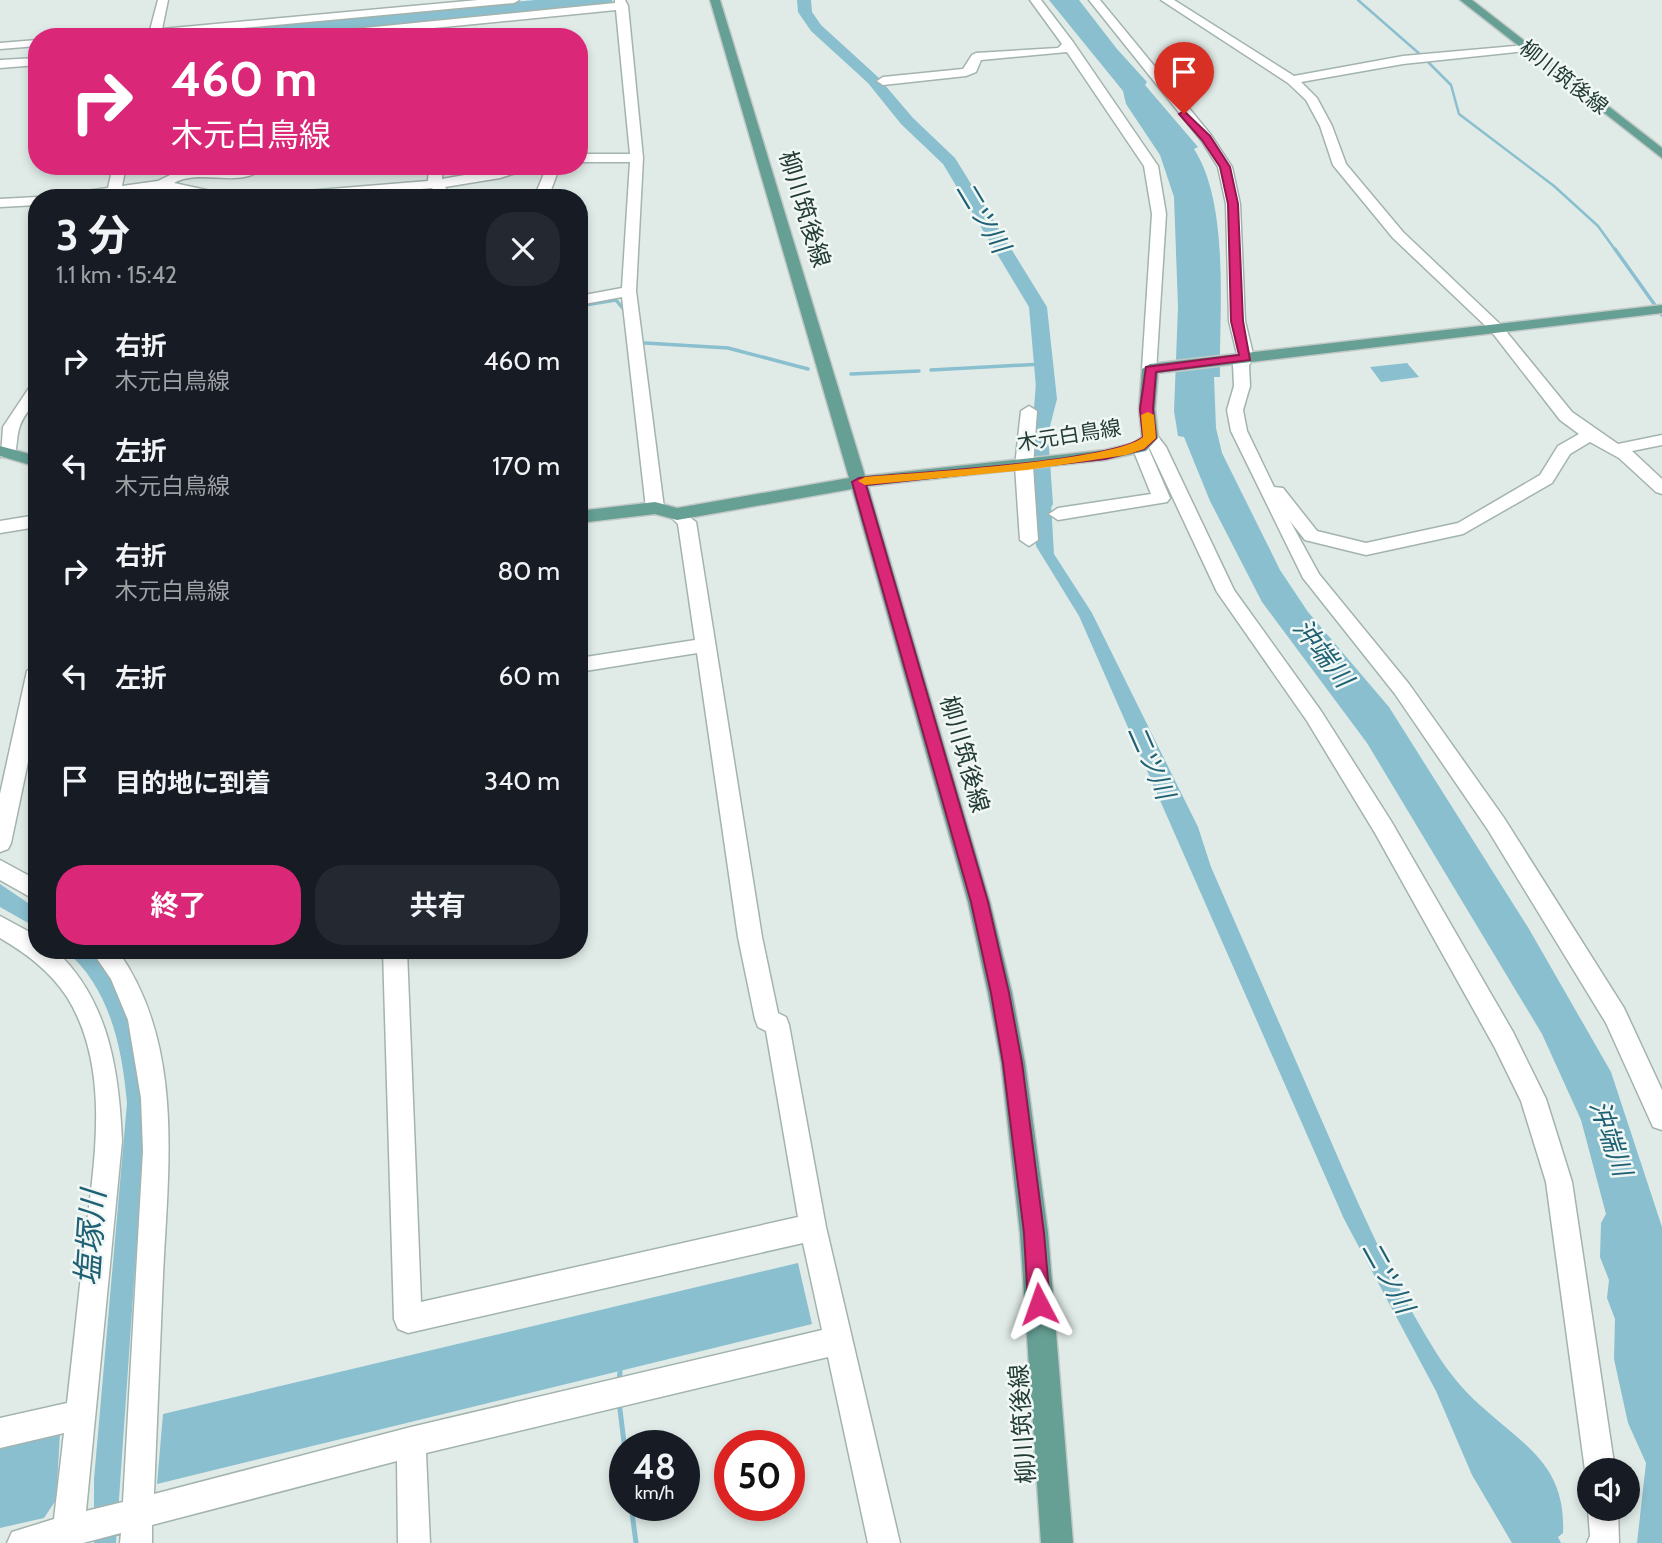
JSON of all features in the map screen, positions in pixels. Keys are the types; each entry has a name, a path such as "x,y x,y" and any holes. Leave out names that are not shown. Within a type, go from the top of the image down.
{"main road":[{"name":"柳川筑後線","path":"715,0 859,482 979,902 1002,1004 1013,1063 1034,1233 1057,1543"},
{"name":"柳川筑後線","path":"1465,0 1662,154"},
{"path":"1155,369 1654,310"},
{"name":"木元白鳥線","path":"588,516 655,508 677,514 859,482 1025,466 1105,455 1145,442 1147,409 1155,369"},
{"path":"4,452 28,459"}],"street":[{"path":"156,28 163,0"},
{"path":"193,28 414,5 514,0"},
{"path":"1035,0 1069,44 1151,166 1159,214 1155,369"},
{"path":"1094,0 1206,138 1225,167 1233,204 1242,386 1235,410 1239,431 1272,505 1312,578 1402,689 1503,835 1615,1016 1662,1118"},
{"path":"1166,0 1292,80 1317,107 1332,149 1347,176 1412,250 1496,328 1548,396 1602,442 1640,466 1662,488"},
{"path":"436,28 493,23 621,3 636,158 629,291 655,508"},
{"path":"0,46 28,44"},
{"path":"883,81 966,72 972,69 976,57 1061,51 1069,44"},
{"path":"1292,80 1403,60 1527,48"},
{"path":"0,64 28,62"},
{"path":"588,159 636,158"},
{"path":"156,189 179,175"},
{"path":"435,175 435,183 439,189"},
{"path":"369,189 501,175"},
{"path":"0,203 28,201"},
{"path":"588,300 629,291"},
{"path":"4,452 11,427 28,402"},
{"path":"1028,540 1025,466 1029,411"},
{"path":"1251,458 1311,536 1366,549 1463,528 1546,479 1564,450 1602,442 1662,440"},
{"path":"1058,514 1161,498 1145,442"},
{"path":"1145,442 1158,447 1226,592 1314,716 1382,827 1504,1040 1533,1099 1559,1182 1598,1458"},
{"path":"677,514 687,522 750,937 767,1019 777,1026 813,1227 884,1543"},
{"path":"0,527 28,523"},
{"path":"588,664 707,645"},
{"path":"0,843 28,713"},
{"path":"7,873 28,872"},
{"path":"7,873 28,886"},
{"path":"0,926 28,943"},
{"path":"50,959 80,995 97,1035 108,1090 108,1141 66,1538"},
{"path":"110,959 124,978 141,1017 150,1055 155,1107 137,1529"},
{"path":"395,959 408,1319 813,1227"},
{"path":"23,1543 137,1529 411,1441 838,1340"},
{"path":"0,1433 80,1415"},
{"path":"411,1441 414,1543"},
{"path":"1603,1543 1606,1538 1604,1521"}],"water":[{"path":"535,0 612,0 614,6 372,28 226,28"},
{"name":"沖端川","path":"1049,0 1079,0 1147,82 1145,85 1198,147 1194,149 1205,172 1218,228 1221,291 1220,377 1214,377 1216,428 1222,453 1280,570 1308,612 1389,707 1529,929 1611,1072 1662,1227 1662,1543 1637,1543 1646,1463 1628,1423 1614,1359 1615,1319 1607,1298 1609,1280 1600,1257 1601,1223 1606,1214 1581,1120 1542,1034 1367,743 1262,602 1210,501 1184,437 1178,436 1174,411 1178,307 1174,197 1160,155 1126,104 1123,91"},
{"path":"1407,363 1419,377 1381,382 1370,367"},
{"path":"1036,382 1051,382 1048,459 1030,461"},
{"path":"1049,468 1054,554 1092,613 1198,827 1211,867 1377,1244 1421,1327 1447,1368 1475,1400 1540,1459 1550,1473 1558,1490 1562,1510 1563,1533 1558,1537 1561,1543 1512,1543 1472,1475 1436,1391 1344,1219 1079,616 1036,546 1032,471"},
{"path":"0,884 28,903 28,923 0,907"},
{"name":"塩塚川","path":"74,959 96,959 112,979 134,1027 146,1108 116,1543 94,1543 94,1479 127,1103 122,1061 111,1020 93,982"},
{"path":"798,1263 812,1324 157,1484 163,1414"},
{"path":"60,1435 56,1500 44,1518 0,1528 0,1449"}],"waterway":[{"name":"二ツ川","path":"804,0 805,12 816,28 873,80 907,121 949,161 1038,307 1047,399 1038,434 1042,504"},
{"path":"1358,0 1422,56"},
{"path":"1425,59 1451,85 1459,114 1554,186 1598,226 1616,251"},
{"path":"1615,249 1662,315"},
{"path":"588,305 616,300 625,311"},
{"path":"645,343 728,348 808,369"},
{"path":"931,370 1043,364"},
{"path":"851,374 919,371"},
{"path":"619,1383 620,1372"},
{"path":"619,1402 622,1430"},
{"path":"633,1521 636,1543"}],"slow traffic":[{"path":"865,481 1027,466 1126,451 1140,447 1150,438 1148,415"}],"route":[{"path":"1039,1304 1034,1233 1013,1063 1000,993 979,902 859,482 1027,466 1140,447 1150,438 1147,409 1150,369 1246,358 1237,321 1233,270 1233,204 1225,167 1217,152 1184,114"}]}
